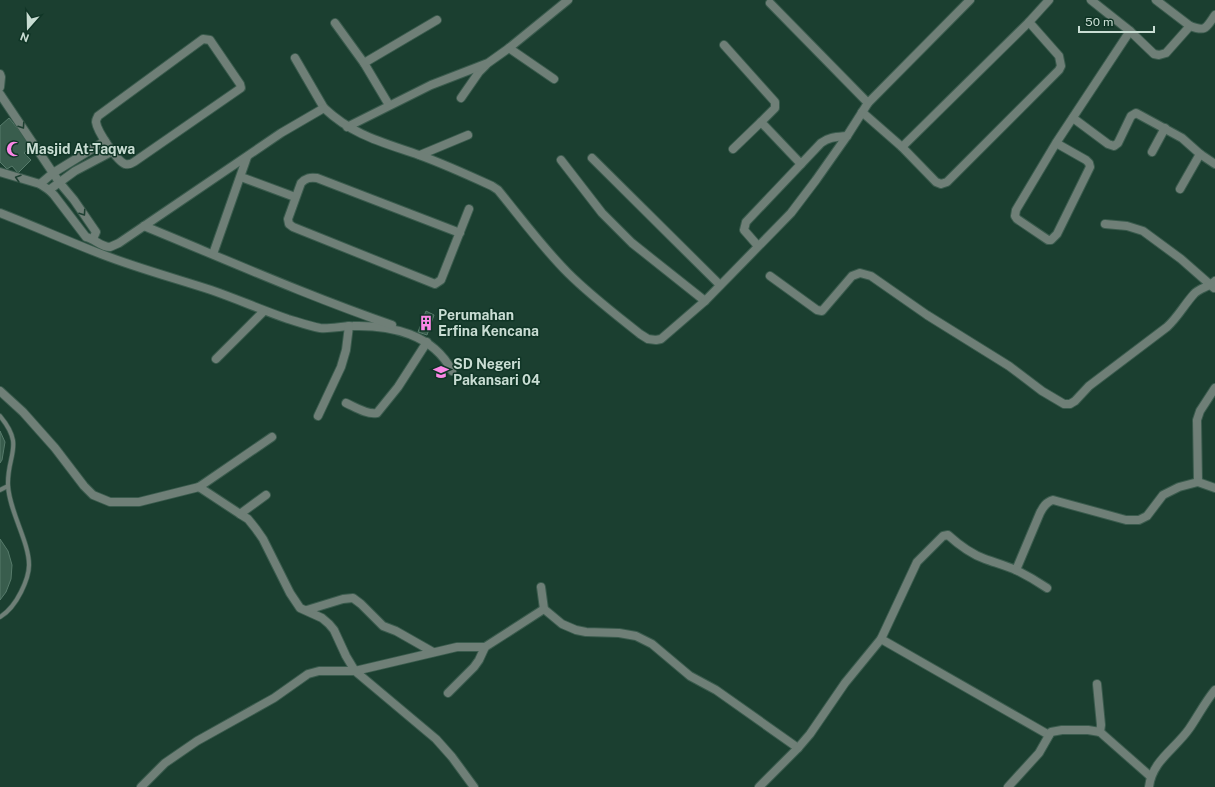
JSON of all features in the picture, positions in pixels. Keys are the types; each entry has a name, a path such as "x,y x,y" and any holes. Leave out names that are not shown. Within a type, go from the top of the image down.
{"street":[{"path":"461,98 479,72 488,63 509,48 568,0"},
{"path":"295,58 324,108 347,126 389,146 420,155 498,190 567,272 598,300 640,334 648,339 656,340 661,339 705,301 791,213 847,136 868,103 970,0"},
{"path":"902,147 1029,22 1049,0"},
{"path":"1091,0 1130,31 1154,54 1159,56 1166,53 1190,26"},
{"path":"1156,0 1190,26 1199,29 1212,25 1215,15"},
{"path":"770,3 868,103"},
{"path":"364,63 436,20"},
{"path":"862,112 902,147 936,182 941,184 947,182 954,177 1060,70 1061,66 1059,56 1029,22"},
{"path":"335,23 364,63 389,105"},
{"path":"1056,143 1086,160 1090,167 1057,234 1051,240 1048,240 1017,219 1015,213 1056,143 1130,31"},
{"path":"204,40 210,40 240,84 240,90 184,126 130,164 126,164 121,161 113,150 105,141 97,124 97,118 100,114 204,40"},
{"path":"724,45 775,102 775,108 733,149"},
{"path":"509,48 554,78"},
{"path":"347,126 431,85 488,63"},
{"path":"0,74 0,87"},
{"path":"0,94 59,182 74,200 96,232 93,239"},
{"path":"0,172 40,184 49,190 86,237 110,248 120,243 281,133 324,108"},
{"path":"1073,118 1114,146 1118,143 1131,116 1136,113 1182,138 1200,154 1215,164"},
{"path":"761,122 801,164"},
{"path":"1152,152 1165,128"},
{"path":"420,155 468,135"},
{"path":"758,246 744,230 746,222 821,143 827,139 847,136"},
{"path":"40,184 53,173 105,141"},
{"path":"49,190 74,171 113,150"},
{"path":"1180,189 1200,154"},
{"path":"213,254 247,157"},
{"path":"592,158 720,285"},
{"path":"560,160 602,213 632,243 705,301"},
{"path":"241,177 295,197"},
{"path":"460,233 318,178 310,177 301,182 288,219 289,224 293,227 435,284 441,280 460,233 469,209"},
{"path":"0,213 131,265 211,290 264,311 310,326 328,328 371,325 391,329 428,340"},
{"path":"770,276 817,310 822,311 852,276 860,273 870,276 1009,366 1042,391 1064,404 1070,404 1075,401 1089,386 1168,327 1195,293 1214,285 1143,230 1127,226 1105,224"},
{"path":"144,226 303,293 428,340 446,359 452,371"},
{"path":"216,359 264,311"},
{"path":"318,416 341,367 346,350 349,326"},
{"path":"346,404 373,414 377,413 398,387 428,340"},
{"path":"1198,482 1197,420 1200,410 1215,388"},
{"path":"0,391 38,428 68,463 84,486 93,495 110,502 139,502 199,487 272,437"},
{"path":"1016,570 1040,513 1048,502 1053,500 1126,520 1139,520 1147,516 1163,495 1179,487 1198,482 1215,488"},
{"path":"199,487 248,519 263,539 297,605 300,608 322,618 329,624 334,630 355,671 436,739 452,757 474,787"},
{"path":"240,514 266,495"},
{"path":"759,787 810,734 845,683 881,639 917,562 943,536 948,535 959,544 983,559 1016,570 1029,576 1047,588"},
{"path":"541,587 544,609 562,624 576,630 586,632 636,636 652,644 690,676 716,690 798,748"},
{"path":"307,610 343,598 353,598 383,626 396,631 433,652"},
{"path":"448,693 474,667 485,647 544,609"},
{"path":"881,639 1049,735"},
{"path":"141,787 165,763 197,741 274,698 308,674 319,671 355,671 457,647 485,647"},
{"path":"1097,684 1101,725 1100,732"},
{"path":"1149,787 1150,776 1156,767 1189,730 1215,690"},
{"path":"1008,787 1039,753 1051,732 1062,730 1088,730 1100,732 1150,776"}],"lane":[{"path":"0,416 8,425 13,436 8,486 13,509 26,548 29,566 25,584 16,602 5,614 0,617"},
{"path":"0,490 8,486"}],"building":[{"name":"Masjid At-Taqwa","path":"9,118 31,145 24,153 31,160 18,173 12,166 7,169 0,162 0,126"},
{"name":"Perumahan Erfina Kencana","path":"426,311 434,315 427,335 418,332"},
{"path":"0,431 5,442 2,460 0,463"},
{"path":"0,539 8,551 12,565 11,579 6,592 0,600"}],"place":[{"name":"Masjid At-Taqwa","path":"14,149"},
{"name":"Perumahan Erfina Kencana","path":"426,323"},
{"name":"SD Negeri Pakansari 04","path":"441,372"}]}
